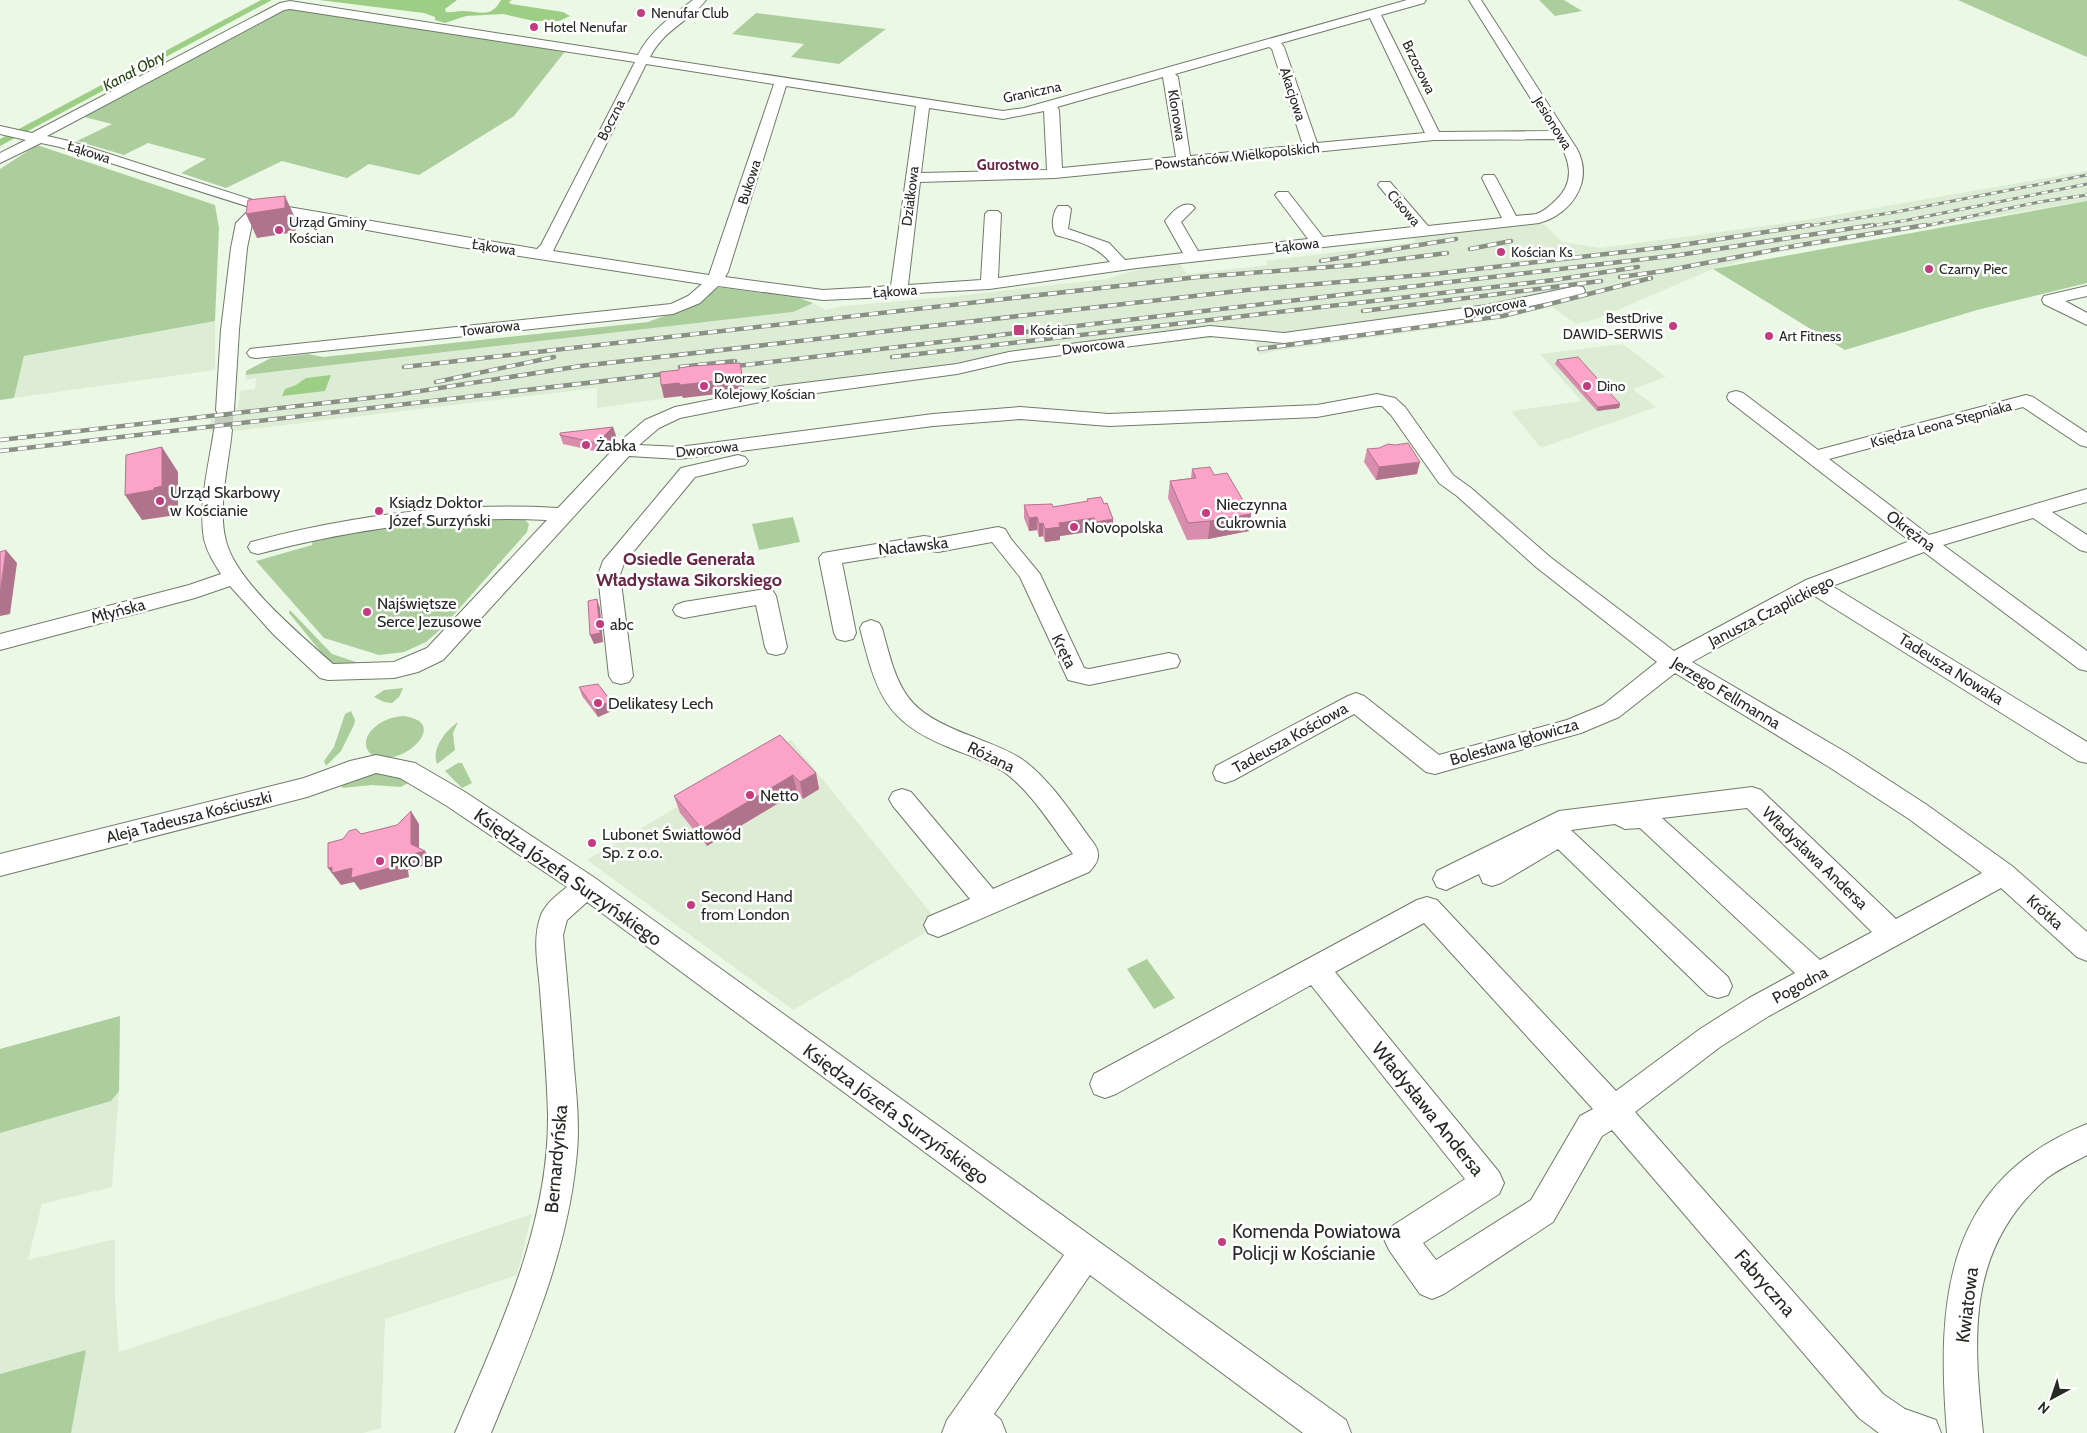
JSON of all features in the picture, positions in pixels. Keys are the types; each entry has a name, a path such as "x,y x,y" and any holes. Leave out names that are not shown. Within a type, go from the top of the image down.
{"street":[{"name":"Boczna","path":"540,254 548,247 642,59 655,37 700,0"},
{"name":"Graniczna","path":"0,160 35,137 280,7 290,4 1003,114 1024,112 1047,106 1420,0"},
{"name":"Jesionowa","path":"1475,0 1571,151 1577,168 1575,184 1570,194 1558,206 1543,216 1511,221"},
{"name":"Brzozowa","path":"1373,14 1377,17 1434,136"},
{"name":"Akacjowa","path":"1271,42 1278,47 1311,148"},
{"name":"Klonowa","path":"1166,72 1171,77 1184,161"},
{"name":"Bukowa","path":"714,281 720,272 781,81"},
{"name":"Działkowa","path":"896,288 900,284 923,103"},
{"path":"1047,106 1052,110 1055,174"},
{"name":"Łąkowa","path":"1,131 35,137 176,180 255,210 281,211 427,237 809,295 880,292 896,288 905,290 989,284 1193,256 1511,221"},
{"name":"Powstańców Wielkopolskich","path":"912,178 998,178 1055,174 1434,136 1561,136"},
{"path":"1489,178 1511,221"},
{"name":"Łąkowa","path":"176,180 191,190 222,200 234,213"},
{"name":"Cisowa","path":"1385,185 1424,231"},
{"path":"1283,195 1318,243"},
{"path":"1187,208 1173,221 1193,256"},
{"path":"1063,209 1060,228 1062,232 1106,247 1115,255 1121,266"},
{"path":"239,248 231,232 234,213 255,210"},
{"path":"234,576 220,554 215,541 216,498 239,248 244,223 255,210"},
{"path":"989,284 993,214"},
{"name":"Towarowa","path":"256,353 673,309 697,300 714,281"},
{"name":"Dworcowa","path":"234,576 298,645 328,672 394,670 410,666 435,654 623,450 646,429 675,413 780,392 957,369 1009,357 1210,331 1284,338 1486,310 1577,291"},
{"path":"2087,291 2050,300 2087,320"},
{"name":"Okrężna","path":"1736,398 1926,543 2087,662"},
{"name":"Dworcowa","path":"623,450 679,454 933,420 1020,414 1109,420 1316,411 1377,400 1388,402 1398,411 1446,479 1464,492"},
{"name":"Księdza Leona Stępniaka","path":"1815,457 2026,401 2087,441"},
{"path":"621,676 609,575 614,561 688,472 738,461"},
{"name":"Jerzego Fellmanna","path":"1464,492 1544,562 1656,651 1838,760 1918,812 2004,874"},
{"path":"1926,543 2087,495"},
{"path":"2035,510 2087,545"},
{"path":"258,547 328,529 428,516 501,511 564,515"},
{"name":"Nacławska","path":"844,633 830,558 924,543 938,545 998,534 1002,542 1029,574 1039,596"},
{"name":"Janusza Czaplickiego","path":"1674,661 1814,585 1926,543"},
{"name":"Młyńska","path":"0,642 195,591 234,576"},
{"name":"Tadeusza Nowaka","path":"1814,585 2087,754"},
{"path":"684,610 765,596 776,647"},
{"name":"Kręta","path":"1039,596 1076,674 1089,677 1169,661"},
{"name":"Różana","path":"871,628 883,675 900,705 913,718 931,730 1004,761 1018,769 1029,779 1086,852 1085,859 1080,864 938,924"},
{"name":"Bolesława Igłowicza","path":"1356,702 1435,765 1573,727 1611,711 1674,661"},
{"name":"Tadeusza Kościowa","path":"1225,774 1356,702"},
{"name":"Księdza Józefa Surzyńskiego","path":"380,764 406,770 456,799 586,886 1333,1433"},
{"name":"Aleja Tadeusza Kościuszki","path":"0,865 307,788 339,774 380,764"},
{"name":"Władysława Andersa","path":"1446,879 1559,821 1752,797 1893,934"},
{"path":"902,799 988,902"},
{"path":"1492,875 1589,822 1645,818 1818,976"},
{"path":"1562,837 1718,986"},
{"name":"Pogodna","path":"1616,1112 1710,1038 1759,1006 1818,976 2004,874"},
{"name":"Krótka","path":"2004,874 2087,950"},
{"name":"Bernardyńska","path":"474,1433 527,1305 543,1255 551,1220 559,1172 563,1120 550,935 555,914 586,886"},
{"path":"1105,1084 1427,908 1616,1112"},
{"name":"Władysława Andersa","path":"1315,969 1488,1183 1400,1239 1432,1282 1542,1211 1591,1126 1616,1112"},
{"name":"Fabryczna","path":"1616,1112 1871,1406 1895,1423 1923,1433"},
{"name":"Kwiatowa","path":"1966,1433 1961,1388 1962,1314 1966,1281 1979,1241 1998,1206 2024,1178 2039,1166 2087,1139"},
{"path":"973,1427 1085,1253"}],"shaded area":[{"path":"319,0 457,0 445,9 446,12 484,13 493,10 501,0 512,0 509,2 511,4 563,12 570,16 559,21 534,21 503,14 466,16 445,23 435,20 435,17 424,13"},
{"path":"1539,0 1564,0 1582,11 1555,16"},
{"path":"1958,0 2087,0 2087,57 1969,5"},
{"path":"290,7 567,49 514,116 419,175 369,164 347,178 282,161 226,188 181,173 206,159 148,143 124,155 77,141 112,124 84,117"},
{"path":"756,13 886,29 839,64 791,57 804,44 732,34"},
{"path":"37,145 215,205 219,228 215,321 24,356 14,398 0,400 0,169"},
{"path":"2087,171 2087,201 1767,254 1713,269 1596,319 1576,324 1552,307 1463,325 1274,351 1260,355 1254,341 1218,337 1007,361 774,397 772,387 745,391 744,388 726,390 726,393 683,398 682,396 597,408 597,388 234,431 234,428 209,432 212,413 238,408 240,391 255,389 256,378 246,380 246,375 793,312 813,303 825,310 843,306 957,296 1106,279 1144,268 1175,264 1181,265 1187,274 1252,267 1268,265 1265,261 1416,242 1412,238 1539,223 1546,226 1562,242 1601,248 1800,221"},
{"path":"2087,201 2087,283 1977,310 1845,350 1713,269"},
{"path":"716,287 799,298 813,303 793,312 246,375 246,371 271,358 308,354 323,357 648,322 693,305"},
{"path":"215,321 215,370 14,398 24,356"},
{"path":"1623,344 1666,377 1633,389 1656,407 1541,448 1511,411 1581,401 1540,354"},
{"path":"331,375 325,391 282,396 285,389 296,385 306,378"},
{"path":"793,517 800,542 759,550 752,524"},
{"path":"523,518 529,524 527,532 442,628 426,642 404,652 379,655 324,638 256,561 312,545 313,537 424,521"},
{"path":"290,610 332,654 371,667 341,668 330,663 289,613"},
{"path":"403,688 399,697 392,703 384,702 374,697 384,690"},
{"path":"351,711 355,720 354,725 341,751 326,766 324,761 334,747 345,714"},
{"path":"403,716 416,719 423,725 424,732 421,739 405,753 395,757 384,758 372,755 366,747 367,737 370,732 384,721"},
{"path":"458,722 453,733 455,750 437,764 436,752 441,740"},
{"path":"791,740 934,917 930,930 793,1010 587,860"},
{"path":"458,763 462,763 472,783 462,788 445,771"},
{"path":"358,773 382,774 413,780 401,787 372,785 343,788 337,782"},
{"path":"1147,959 1175,998 1154,1009 1127,969"},
{"path":"120,1016 119,1091 112,1187 42,1204 28,1260 115,1239 115,1297 119,1352 532,1214 517,1275 385,1319 381,1428 363,1433 0,1433 0,1049"},
{"path":"120,1016 119,1091 111,1101 0,1133 0,1049"},
{"path":"86,1350 71,1433 0,1433 0,1374"}],"building":[{"path":"285,196 285,208 246,214 248,200"},
{"name":"Dino","path":"1578,357 1620,404 1598,407 1557,360"},
{"path":"740,363 742,375 723,378 724,380 680,385 679,383 661,385 660,372 679,370 679,368 692,366"},
{"path":"613,427 597,443 560,435 560,433"},
{"path":"1408,443 1420,462 1379,467 1367,449 1379,448 1388,444"},
{"path":"162,447 162,486 154,488 154,490 125,495 126,455"},
{"path":"1210,467 1214,475 1227,473 1251,514 1188,523 1170,481 1196,478 1192,469"},
{"path":"1101,497 1104,504 1107,503 1113,519 1096,522 1094,518 1059,523 1060,527 1045,529 1043,523 1039,524 1037,517 1029,518 1024,505 1052,504 1053,507"},
{"path":"6,550 0,594 0,552"},
{"path":"597,599 600,633 590,635 588,601"},
{"path":"598,684 611,701 594,708 579,687"},
{"path":"780,735 816,773 800,782 793,775 702,829 674,796"},
{"path":"411,811 411,844 425,851 401,857 401,865 351,878 352,868 332,873 332,867 328,868 328,843 343,839 349,831 356,829 361,834 397,825"}],"waterway":[{"name":"Kanał Obry","path":"0,143 268,0"}],"tunnel":[{"path":"223,430 225,410"}],"railway":[{"path":"1802,227 1896,212 2087,175"},
{"path":"1865,227 2087,184"},
{"path":"1920,227 2039,202 2087,195"},
{"path":"0,440 395,395 581,366 1247,290 1434,274 1675,246 1810,225"},
{"path":"728,367 1679,255 1873,225"},
{"path":"1799,245 1926,225"},
{"path":"1321,261 1456,239"},
{"path":"1470,249 1511,241"},
{"path":"1620,277 1664,271 1799,245"},
{"path":"1794,246 1799,245"},
{"path":"404,367 1198,277 1354,265 1447,253"},
{"path":"892,357 1554,280 1638,267"},
{"path":"1259,349 1503,316 1651,278"},
{"path":"1363,311 1601,281"},
{"path":"436,382 554,357"},
{"path":"680,367 735,361"},
{"path":"0,451 673,373"}],"place":[{"name":"Nenufar Club","path":"641,13"},
{"name":"Hotel Nenufar","path":"534,27"},
{"name":"Urząd Gminy Kościan","path":"279,230"},
{"name":"Kościan Ks","path":"1501,252"},
{"name":"Czarny Piec","path":"1929,269"},
{"name":"BestDrive DAWID-SERWIS","path":"1673,326"},
{"name":"Kościan","path":"1019,330"},
{"name":"Art Fitness","path":"1769,336"},
{"name":"Dworzec Kolejowy Kościan","path":"704,386"},
{"name":"Dino","path":"1587,386"},
{"name":"Żabka","path":"586,445"},
{"name":"Urząd Skarbowy w Kościanie","path":"160,501"},
{"name":"Ksiądz Doktor Józef Surzyński","path":"379,511"},
{"name":"Nieczynna Cukrownia","path":"1206,513"},
{"name":"Novopolska","path":"1074,527"},
{"name":"Najświętsze Serce Jezusowe","path":"367,612"},
{"name":"abc","path":"600,624"},
{"name":"Delikatesy Lech","path":"598,703"},
{"name":"Netto","path":"750,795"},
{"name":"Lubonet Światłowód Sp. z o.o.","path":"592,843"},
{"name":"PKO BP","path":"380,861"},
{"name":"Second Hand from London","path":"691,905"},
{"name":"Komenda Powiatowa Policji w Kościanie","path":"1222,1242"}],"district":[{"name":"Gurostwo","path":"1008,165"},
{"name":"Osiedle Generała Władysława Sikorskiego","path":"689,569"}]}
